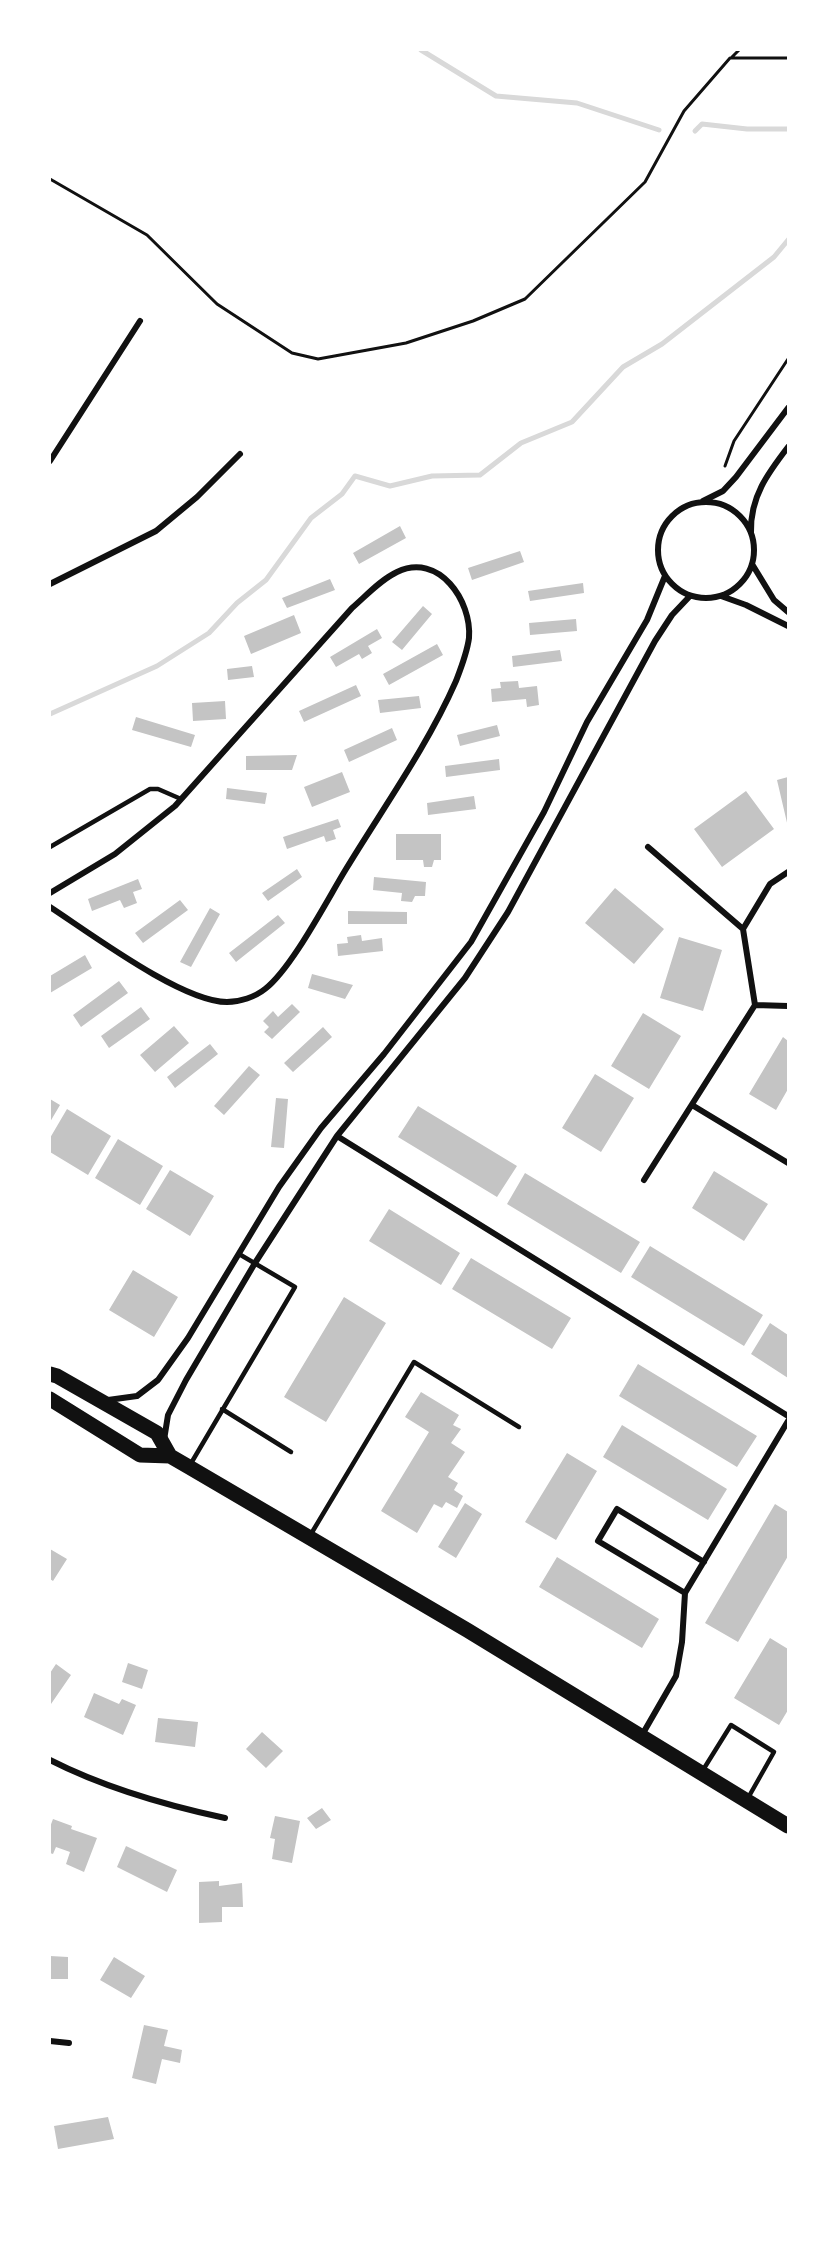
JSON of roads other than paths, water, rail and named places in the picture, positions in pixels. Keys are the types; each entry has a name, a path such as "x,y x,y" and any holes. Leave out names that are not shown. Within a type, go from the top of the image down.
{"main road":[{"path":"50,1374 157,1433 166,1450 189,1467 309,1536 789,1826"},
{"path":"50,1399 140,1455 166,1450"}],"street":[{"path":"50,461 140,321"},
{"path":"789,408 723,491 679,512 663,530 658,545 659,561 665,576 676,588 690,596 705,598 721,596 740,584 752,564 754,548 751,516 758,493 789,447"},
{"path":"50,584 156,531 197,497 240,454"},
{"path":"701,502 717,503 731,509 743,519 751,533"},
{"path":"752,564 774,600 789,612"},
{"path":"50,893 115,854 181,799 352,609 379,583 398,571 423,567 449,582 458,592 465,607 469,638 455,682 432,726 316,919 282,971 265,989 247,999 228,1002 197,997 168,982 50,907"},
{"path":"102,1401 137,1396 158,1380 188,1338 279,1187 321,1128 384,1054 471,942 544,812 593,712 647,620 665,576"},
{"path":"166,1450 168,1414 255,1263 337,1136 465,978 502,922 655,641 672,615 690,596"},
{"path":"721,596 746,605 789,626"},
{"path":"648,848 743,929"},
{"path":"644,1180 755,1005 743,929 770,884 789,872"},
{"path":"755,1005 789,1006"},
{"path":"692,1106 789,1163"},
{"path":"337,1136 789,1416"},
{"path":"642,1736 676,1676 682,1642 685,1593 789,1421"},
{"path":"685,1593 598,1540 617,1509 704,1562"},
{"path":"50,1760 84,1778 176,1807 225,1818"},
{"path":"50,2041 69,2043"}],"lane":[{"path":"50,847 150,789 158,789 181,799"},
{"path":"189,1467 295,1287 239,1254"},
{"path":"309,1536 414,1362 519,1427"},
{"path":"222,1409 291,1452"},
{"path":"701,1772 731,1725 774,1752 747,1800"}],"waterway":[{"path":"421,50 496,96 577,103 659,130"},
{"path":"695,131 702,124 747,129 788,129"},
{"path":"50,714 157,666 209,633 237,603 266,580 311,518 342,494 355,476 390,486 432,476 480,475 521,443 572,422 623,367 662,344 774,257 788,240"}]}
